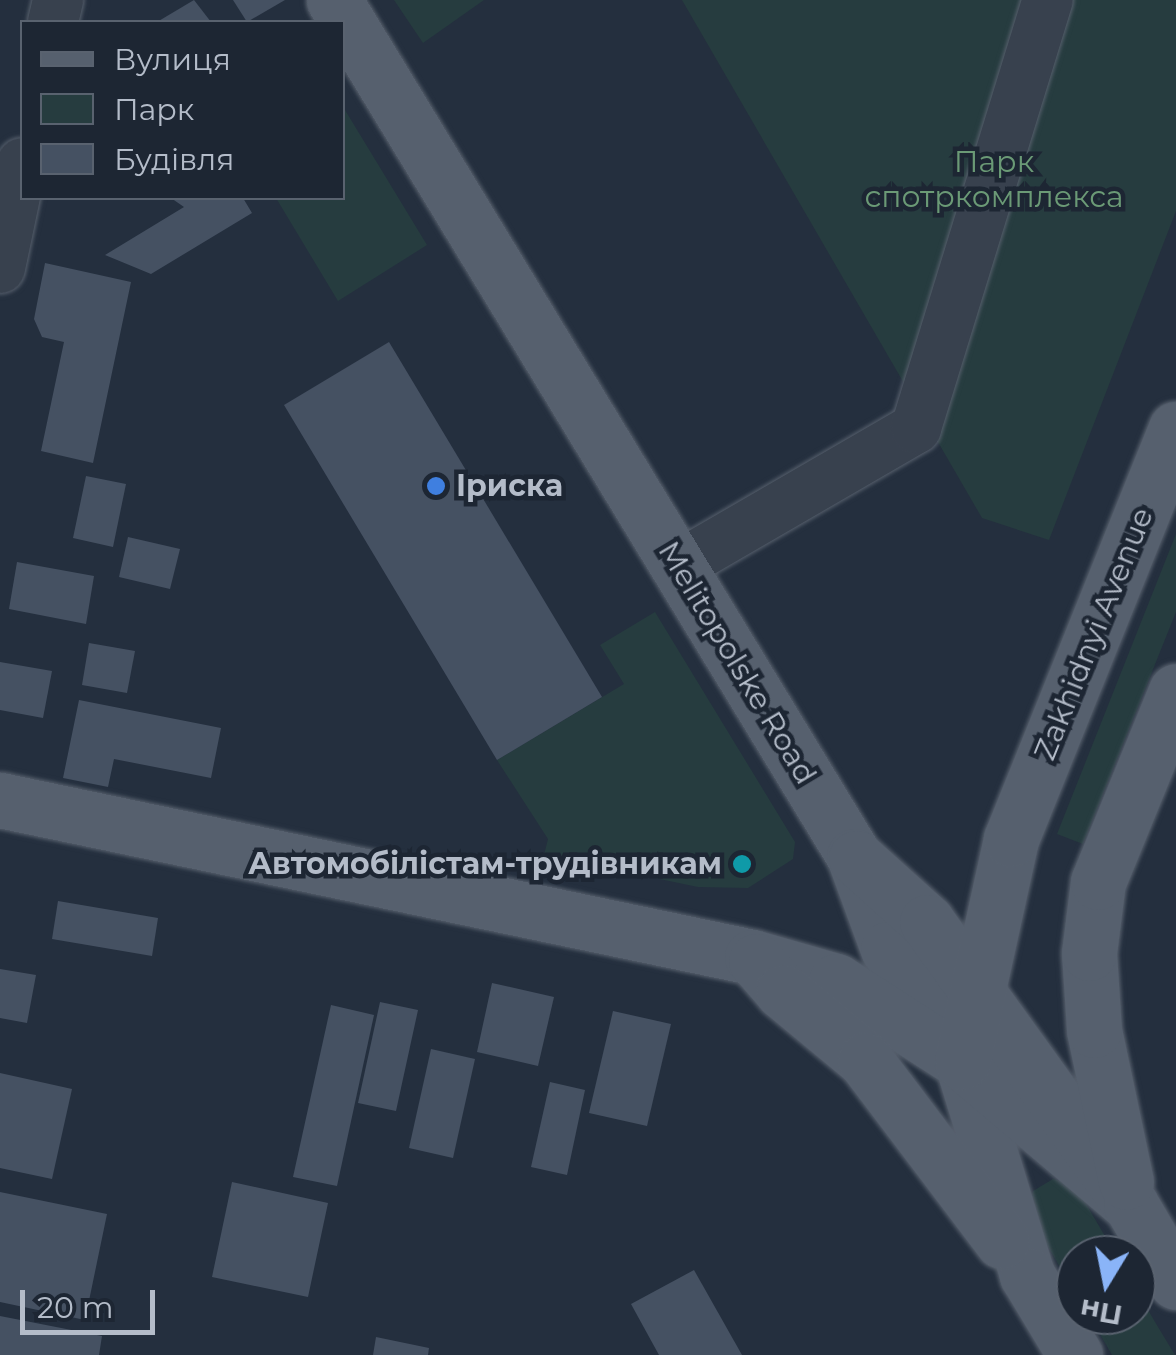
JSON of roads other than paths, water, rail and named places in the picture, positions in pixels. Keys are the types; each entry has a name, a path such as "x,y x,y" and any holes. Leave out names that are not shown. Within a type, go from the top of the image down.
{"main road":[{"name":"Melitopolske Road","path":"334,0 854,856 908,936 962,1062 1028,1275 1075,1355"},
{"name":"Zakhidnyi Avenue","path":"1011,839 1176,430"},
{"path":"1131,1204 1094,1030 1089,952 1098,882 1176,690"},
{"path":"0,800 752,957 836,981 962,1062 1131,1204"},
{"path":"752,957 908,936 954,903 1011,839"},
{"path":"962,1062 1011,839"},
{"path":"908,936 978,990 1131,1204 1176,1282"},
{"path":"752,957 783,992 865,1060 1028,1275"}],"street":[{"path":"678,566 916,428 1048,0"},
{"path":"0,268 20,173"}],"place":[{"name":"Іриска","path":"436,486"},
{"name":"Автомобілістам-трудівникам","path":"742,864"}],"park label":[{"name":"Парк спотркомплекса","path":"994,179"}]}
